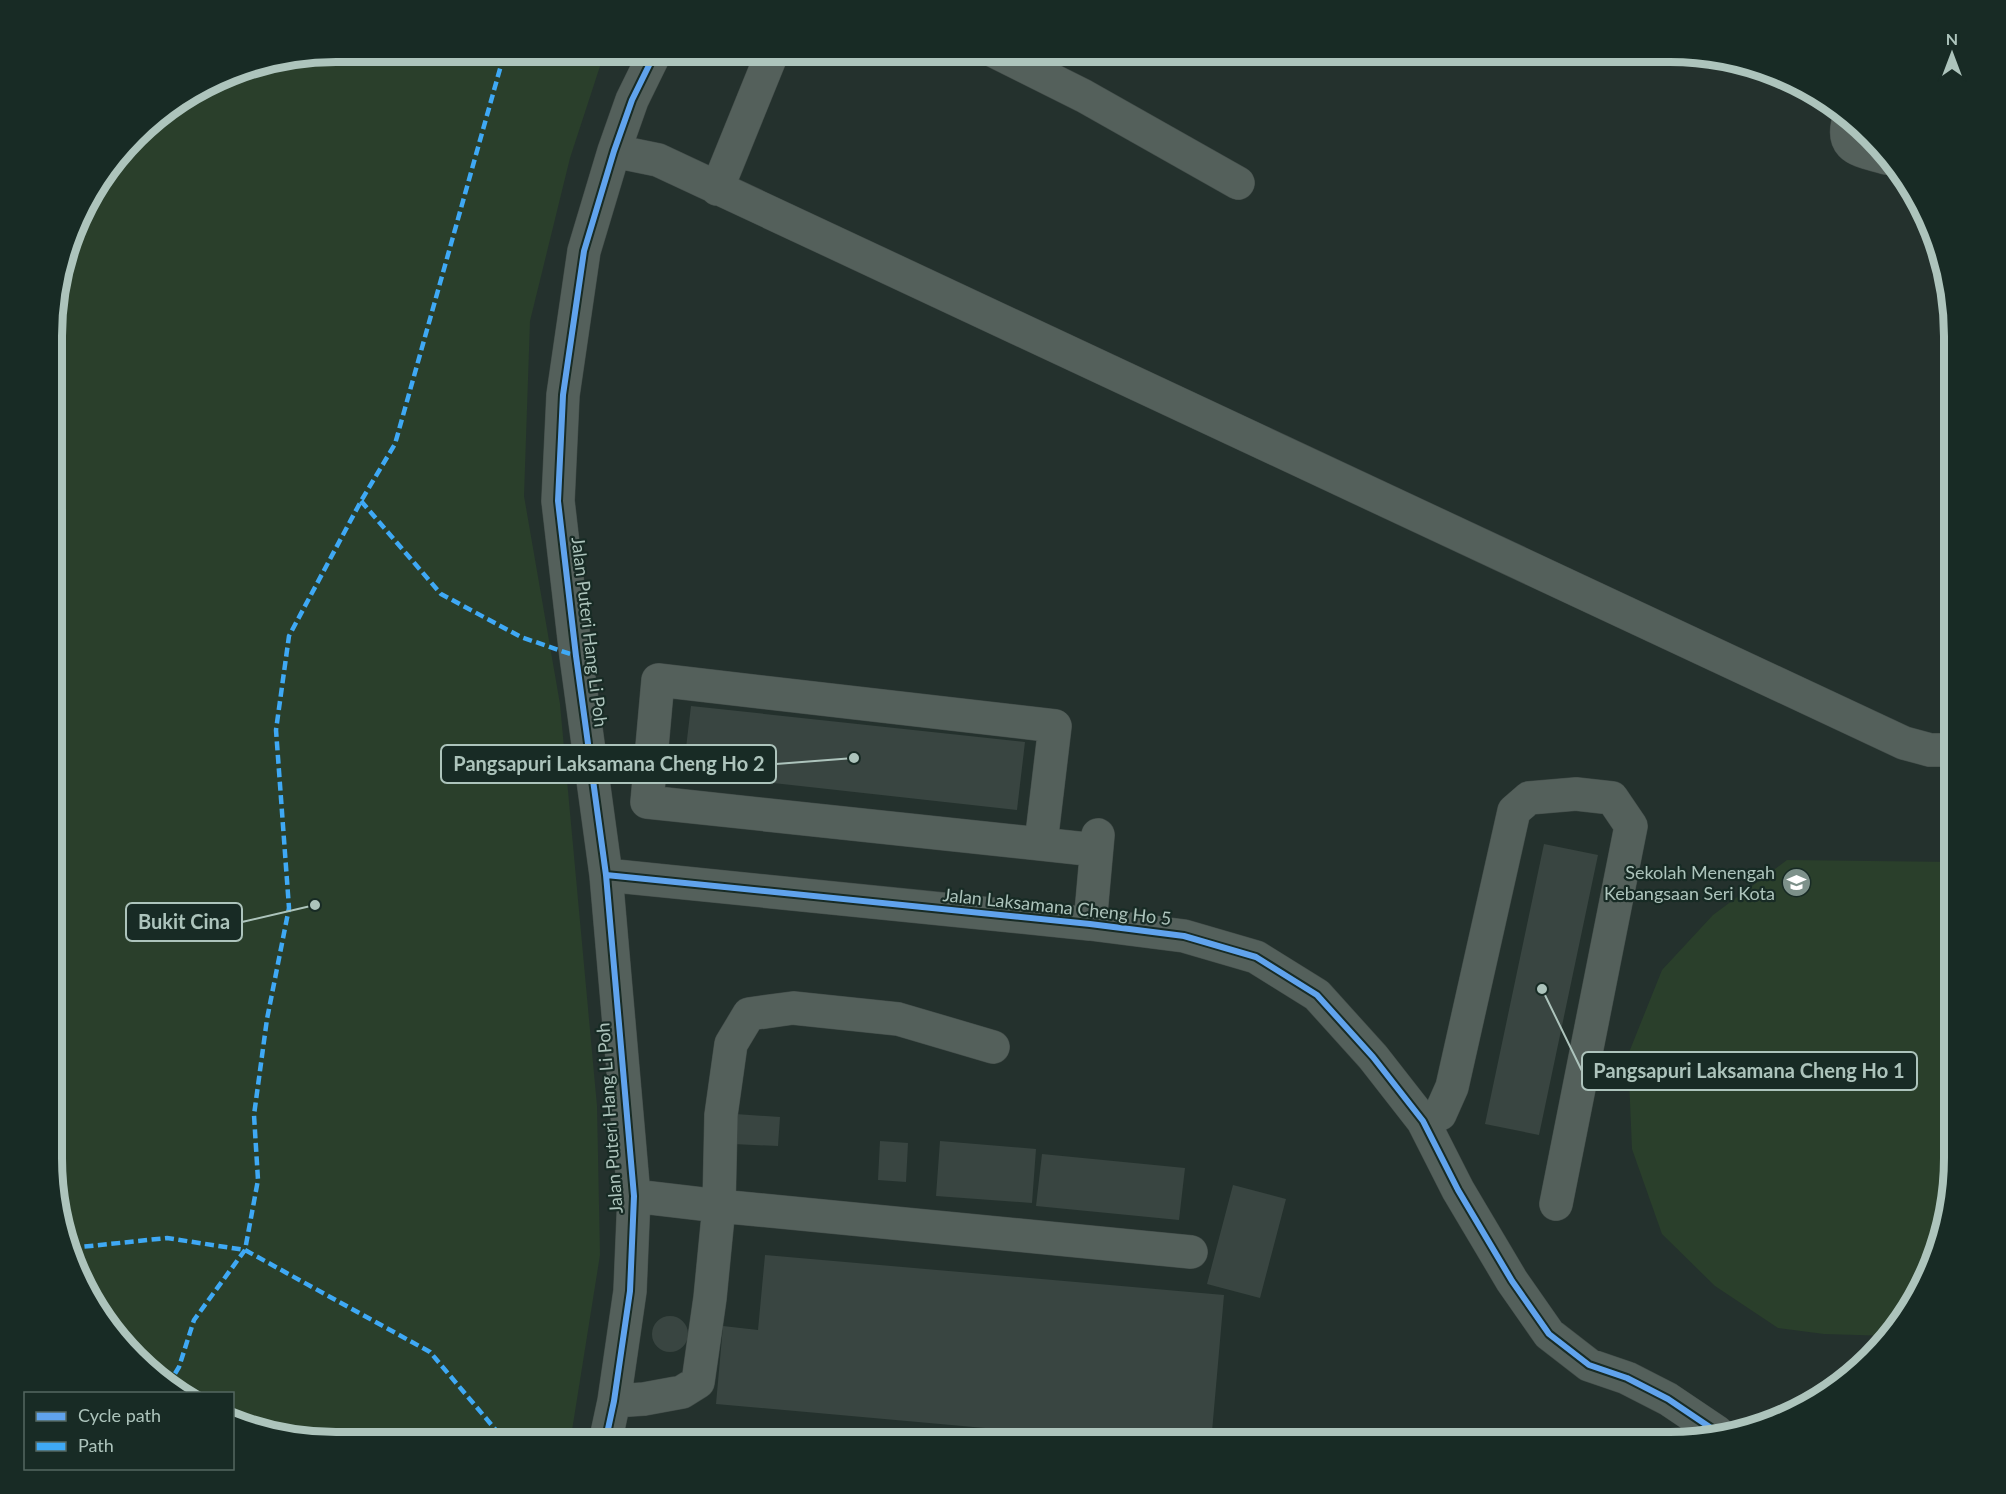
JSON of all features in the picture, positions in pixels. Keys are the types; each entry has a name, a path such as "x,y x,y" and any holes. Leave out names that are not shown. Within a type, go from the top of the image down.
{"street":[{"name":"Jalan Puteri Hang Li Poh","path":"607,1432 630,1292 634,1196 606,875 576,656 558,501 563,394 584,251 614,151 632,100 651,62"},
{"path":"717,189 769,62"},
{"path":"1016,62 1084,96 1238,183"},
{"path":"1846,126 1846,140 1853,148 1876,155"},
{"path":"614,151 658,160 1904,743 1930,750 1944,750"},
{"path":"1041,843 1055,726 658,680 647,802 1041,843 1097,842 1090,924"},
{"path":"1423,1121 1440,1114 1452,1087 1514,811 1529,798 1576,794 1612,798 1631,826 1556,1204"},
{"name":"Jalan Laksamana Cheng Ho 5","path":"606,875 1090,924 1184,936 1256,957 1317,994 1373,1057 1423,1121 1464,1200 1512,1281 1549,1334 1589,1365 1627,1378 1668,1399 1712,1429"},
{"path":"614,1401 644,1399 682,1392 698,1382 708,1318 719,1206 721,1115 731,1044 749,1014 793,1008 898,1019 993,1047"},
{"path":"634,1196 1191,1252"}],"green space":[{"path":"318,62 601,62 570,158 530,321 524,496 560,704 597,1106 600,1255 572,1432 318,1432 282,1427 234,1413 234,1392 193,1392 169,1376 142,1352 108,1311 82,1263 71,1229 62,1176 62,318 67,282 82,231 98,199 118,169 142,142 169,118 199,98 231,82 265,71"},
{"path":"1787,860 1944,862 1944,1176 1942,1194 1935,1229 1924,1263 1908,1295 1879,1336 1824,1334 1778,1328 1715,1286 1662,1234 1632,1149 1628,1055 1662,970 1713,915"}],"building":[{"path":"691,706 1025,742 1017,810 683,773"},
{"path":"1544,844 1598,855 1539,1135 1485,1124"},
{"path":"735,1114 780,1117 778,1146 733,1144"},
{"path":"880,1141 908,1143 906,1182 878,1180"},
{"path":"940,1141 1036,1149 1032,1203 936,1196"},
{"path":"1042,1154 1185,1168 1179,1220 1036,1206"},
{"path":"1233,1185 1286,1199 1260,1298 1207,1284"},
{"path":"765,1255 1224,1295 1212,1432 1030,1432 716,1404 723,1326 758,1330"},
{"path":"670,1316 683,1321 688,1334 683,1347 670,1352 657,1347 652,1334 657,1321"}],"marked path":[{"path":"172,1378 179,1367 194,1320 245,1250 258,1180 254,1115 267,1019 289,908 276,730 289,636 361,501 395,444 502,62"},
{"path":"361,501 441,594 521,637 576,656"},
{"path":"77,1247 167,1238 245,1250 430,1352 498,1432"}],"cycle path":[{"path":"607,1432 630,1291 634,1196 606,875 576,656 558,501 563,395 584,251 614,151 632,100 651,62"},
{"path":"606,875 1090,924 1184,936 1256,957 1317,995 1373,1057 1423,1121 1458,1190 1512,1281 1549,1334 1589,1365 1627,1378 1668,1399 1712,1429"}],"place":[{"name":"Pangsapuri Laksamana Cheng Ho 2","path":"854,758"},
{"name":"Sekolah Menengah Kebangsaan Seri Kota","path":"1796,883"},
{"name":"Bukit Cina","path":"315,905"},
{"name":"Pangsapuri Laksamana Cheng Ho 1","path":"1542,989"}]}
